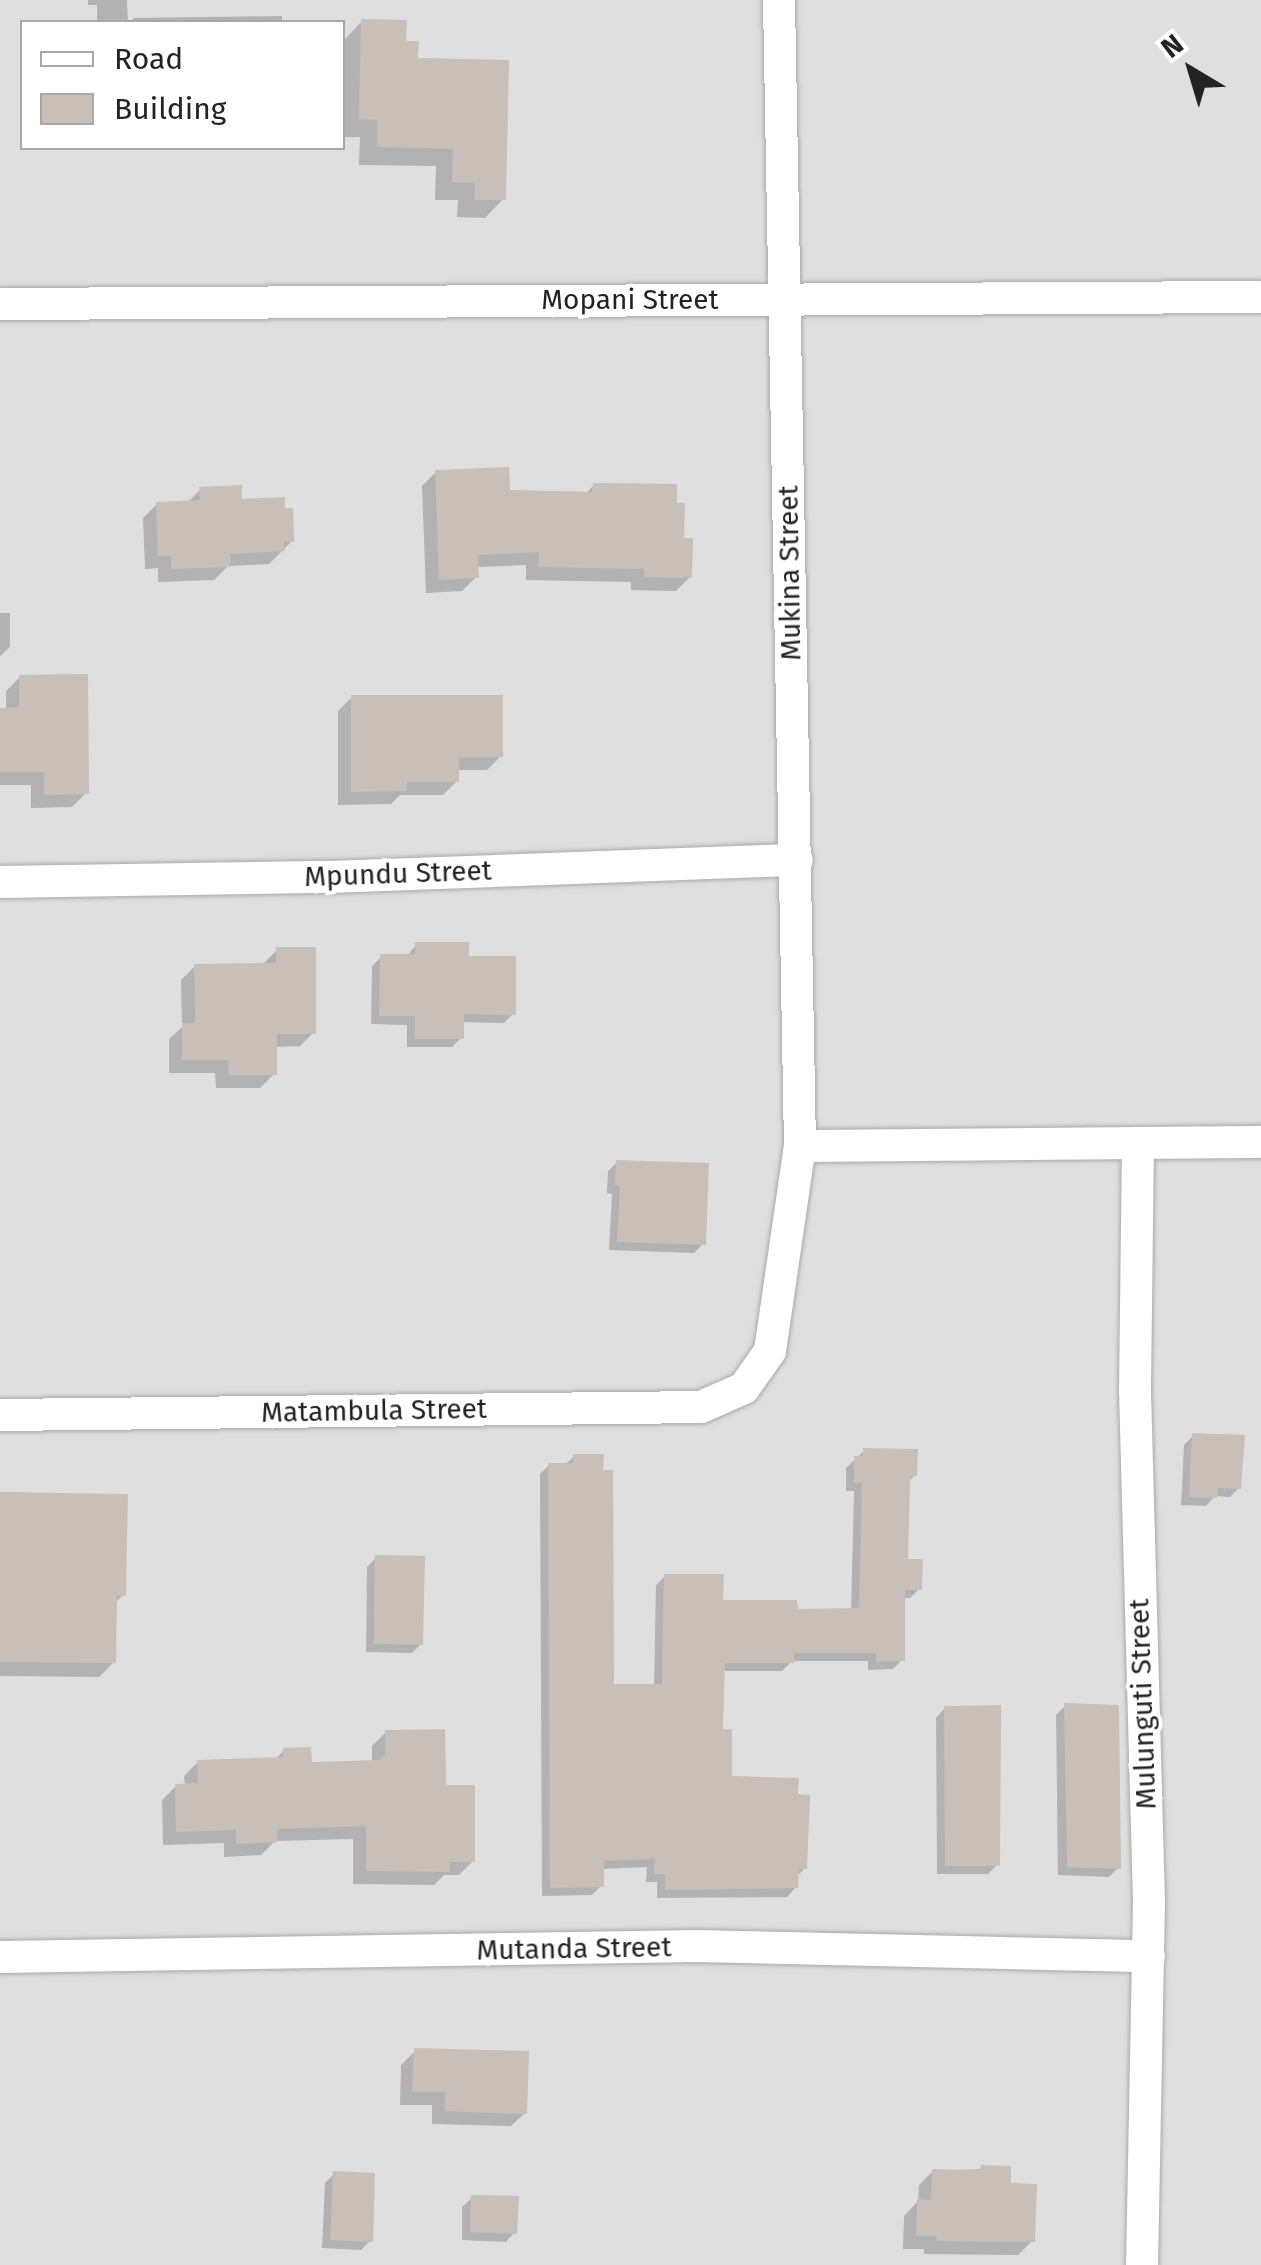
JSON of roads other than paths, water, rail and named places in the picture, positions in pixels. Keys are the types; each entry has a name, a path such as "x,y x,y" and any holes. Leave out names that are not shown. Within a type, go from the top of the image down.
{"street":[{"name":"Mukina Street","path":"744,1388 770,1351 800,1146 778,0"},
{"name":"Mopani Street","path":"0,304 1261,297"},
{"name":"Mpundu Street","path":"0,882 329,877 797,860"},
{"path":"800,1146 1261,1142"},
{"name":"Mulunguti Street","path":"1138,1143 1135,1391 1149,1956 1142,2265"},
{"name":"Matambula Street","path":"0,1416 701,1407 744,1388"},
{"name":"Mutanda Street","path":"0,1957 698,1946 1149,1956"}]}
